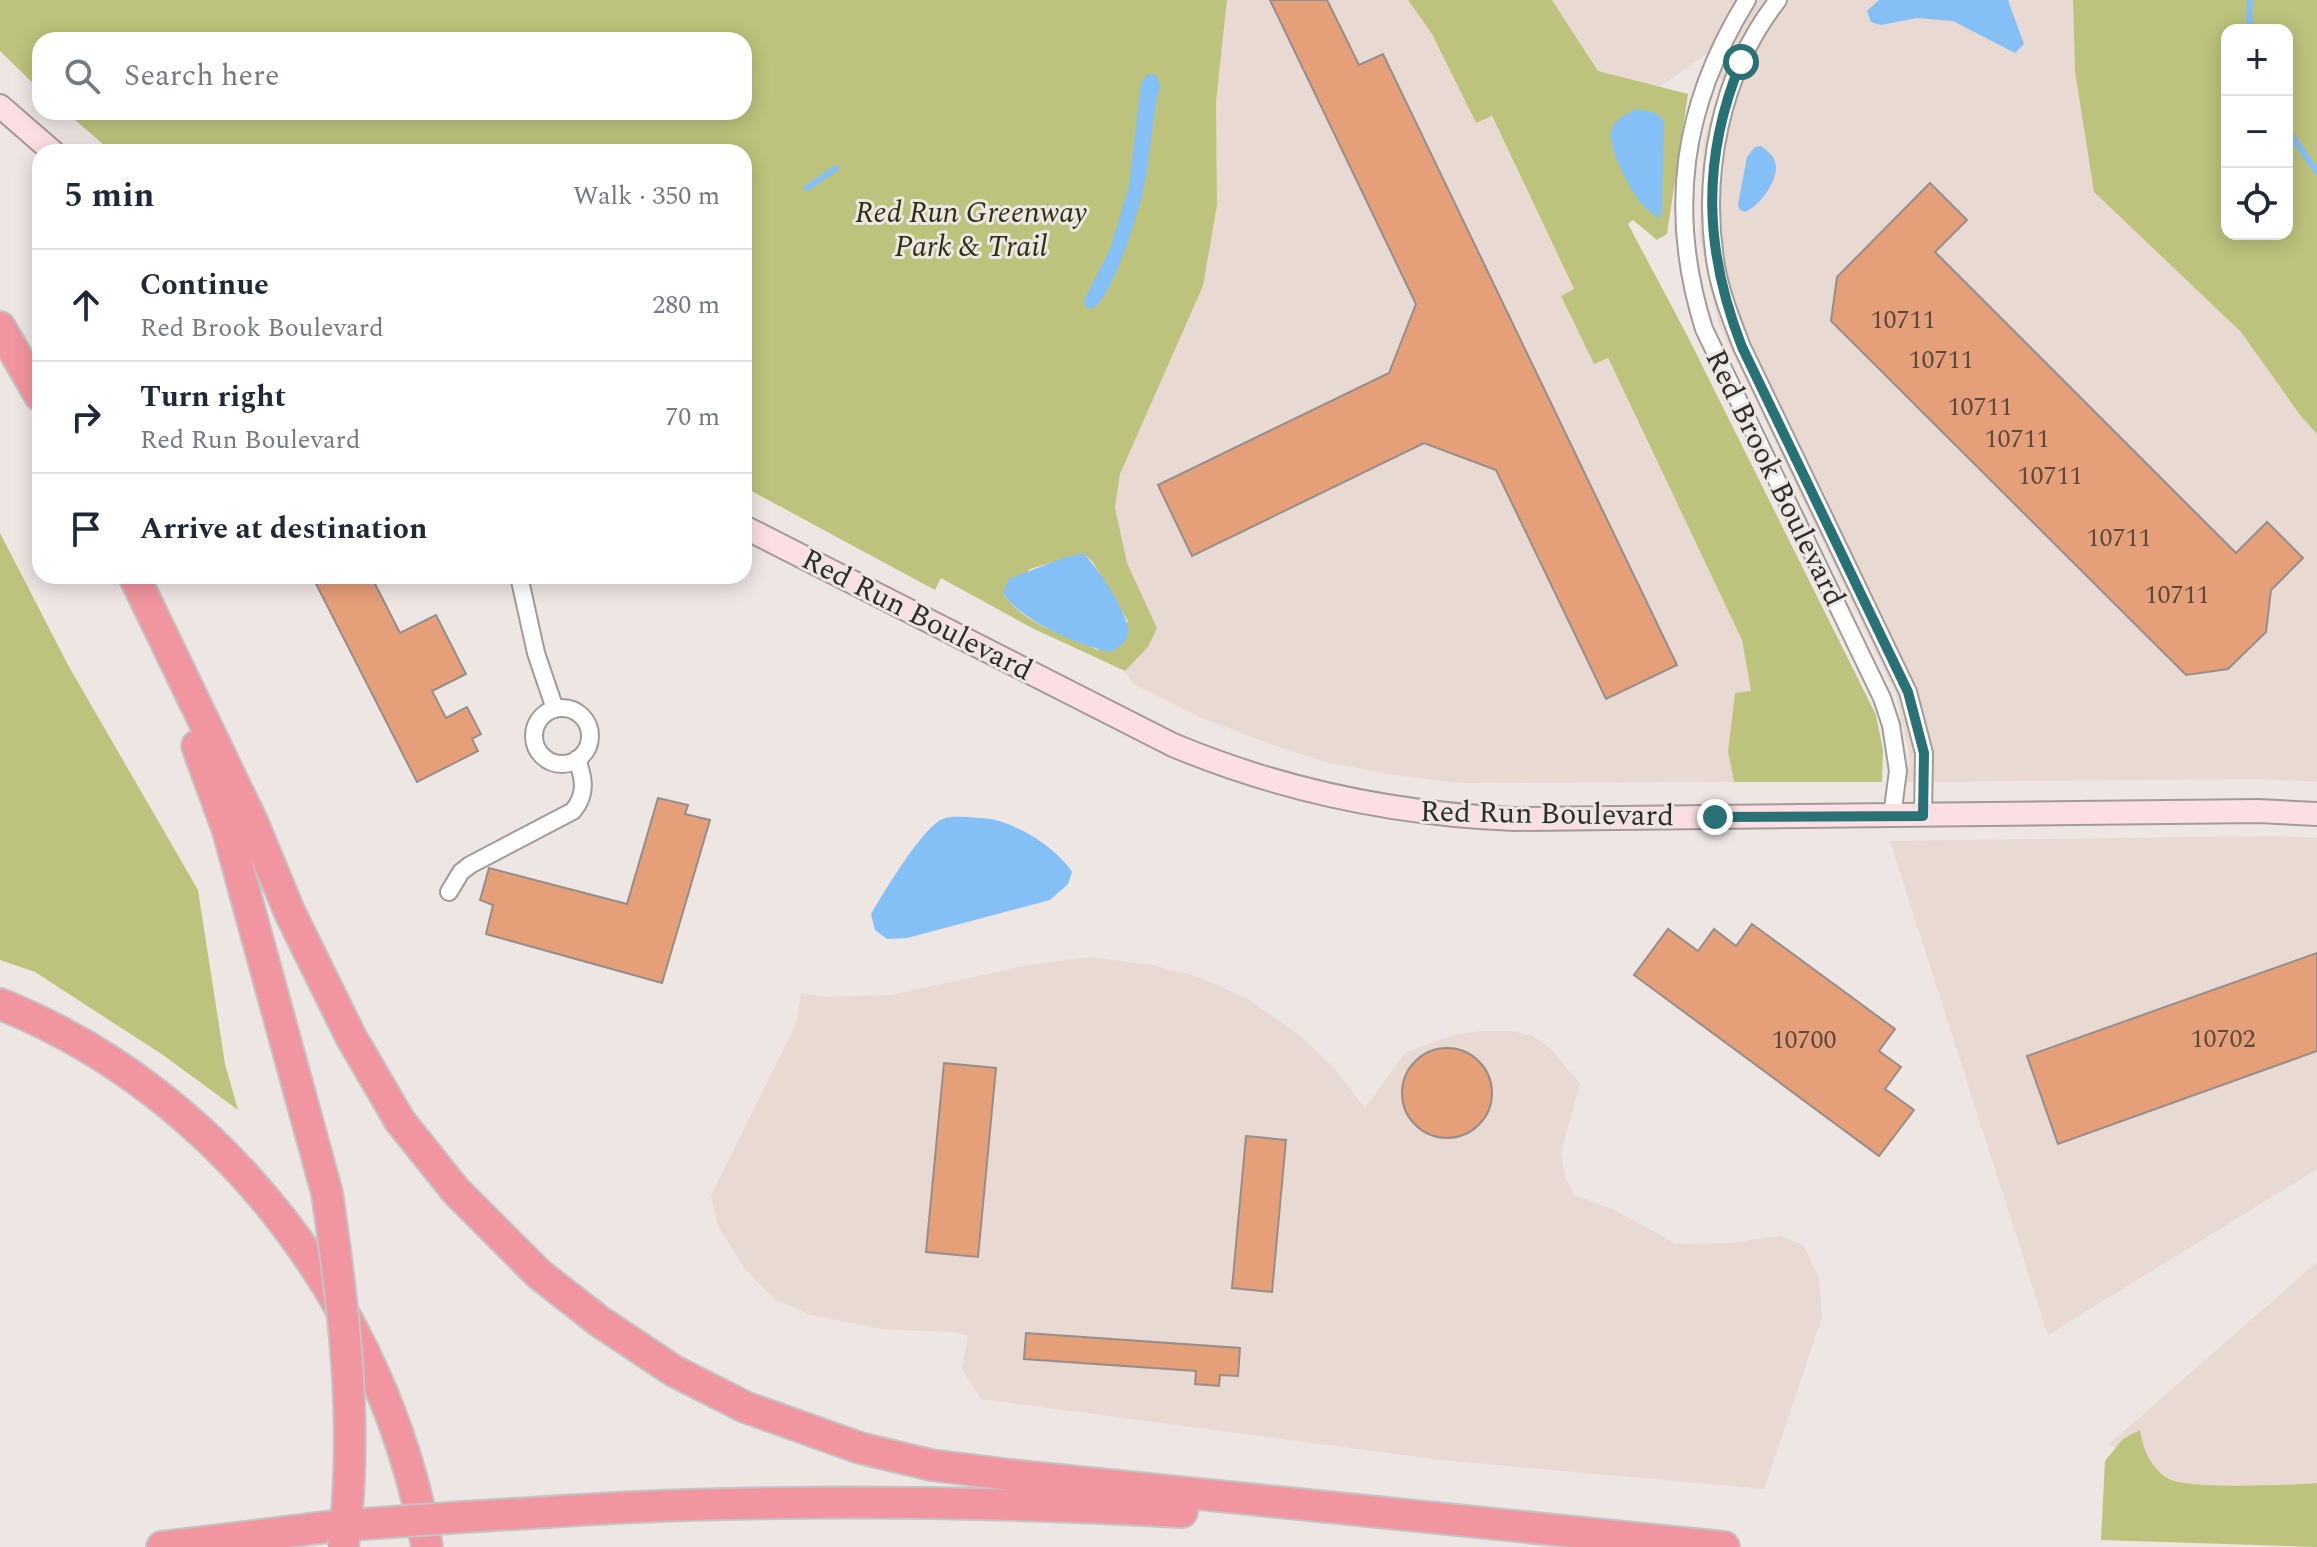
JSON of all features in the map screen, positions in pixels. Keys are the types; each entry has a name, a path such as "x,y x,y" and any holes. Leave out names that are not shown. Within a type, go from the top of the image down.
{"highway":[{"path":"0,327 32,382"},
{"path":"0,337 23,367"},
{"path":"138,585 228,831 327,1193 347,1359 348,1453 339,1537"},
{"path":"138,585 252,821 297,927 351,1037 400,1121 456,1191 539,1274 599,1321 674,1371 745,1407 798,1427 860,1448 931,1465 1724,1547"},
{"path":"0,1004 59,1030 125,1070 202,1133 266,1198 337,1299 380,1388 410,1474 427,1547"},
{"path":"162,1547 339,1537 463,1517 685,1505 931,1503 1122,1508 1583,1534"}],"main road":[{"path":"0,106 44,144"},
{"name":"Red Run Boulevard","path":"752,531 1173,745 1291,788 1378,807 1481,818 2258,811 2317,814"}],"street":[{"name":"Red Brook Boulevard","path":"1747,0 1720,45 1708,74 1690,137 1684,206 1692,284 1704,329 1719,363 1882,698 1891,725 1898,771 1892,816"},
{"name":"Red Brook Boulevard","path":"1778,0 1741,62 1723,114 1713,177 1712,232 1717,267 1730,317 1742,347 1908,692 1924,753 1923,816"},
{"path":"521,584 536,653 555,709"},
{"path":"555,709 572,710 585,721 590,738 584,754 570,763 553,763 536,746 534,737 539,720 555,709"},
{"path":"449,892 461,872 470,865 573,811 582,798 584,787 577,759"}],"shaded area":[{"path":"1227,0 1408,0 1432,34 1476,123 1491,116 1574,290 1561,296 1594,364 1607,358 1742,640 1751,691 1728,752 1734,782 1459,783 1394,775 1325,762 1278,747 1202,718 1133,684 1125,671 1148,647 1157,628 1127,563 1115,509 1120,474 1203,286 1217,205 1216,102"},
{"path":"1552,0 2073,0 2075,72 2094,192 2241,332 2317,434 2317,782 2260,779 1908,782 1909,752 1896,695 1718,322 1699,235 1704,140 1722,82 1711,51 1659,87 1598,71"},
{"path":"2317,838 2317,1169 2048,1335 1890,841"},
{"path":"1088,957 1152,965 1199,977 1248,999 1303,1038 1334,1068 1365,1108 1405,1053 1453,1035 1479,1031 1512,1031 1532,1036 1551,1049 1580,1084 1561,1152 1565,1177 1574,1195 1613,1209 1676,1244 1730,1243 1779,1236 1803,1245 1819,1278 1822,1317 1764,1489 1442,1460 981,1399 962,1369 968,1336 954,1332 881,1329 811,1315 774,1299 745,1269 718,1226 711,1195 797,1022 801,993 825,997 891,995 1029,965"},
{"path":"2317,1262 2317,1492 2176,1493 2109,1444"}],"green space":[{"name":"Red Run Greenway Park & Trail","path":"0,0 1227,0 1216,102 1217,205 1203,286 1120,474 1115,508 1127,563 1157,628 1148,647 1125,671 1032,628 941,578 935,590 752,491 752,144 103,144 75,120 752,120 752,32 32,32 32,82 0,51","holes":["1083,553 1092,561 1128,621 1098,650 1033,621 1011,604 1003,593 1030,569"]},
{"path":"1408,0 1552,0 1598,71 1688,94 1667,234 1657,240 1633,220 1628,224 1688,337 1876,715 1883,750 1882,782 1734,782 1728,752 1735,693 1751,691 1742,640 1608,358 1594,364 1561,296 1574,289 1492,116 1476,123 1432,34"},
{"path":"2073,0 2317,0 2317,434 2241,332 2094,192 2075,72"},
{"path":"0,533 68,665 198,890 225,1064 238,1110 163,1055 35,972 0,960"},
{"path":"2140,1430 2145,1451 2152,1463 2161,1474 2178,1482 2239,1486 2317,1483 2317,1547 2101,1540 2105,1461 2123,1439"}],"water":[{"path":"1879,0 2008,0 2024,44 2015,53 1953,21 1917,18 1881,25 1871,22 1867,11"},
{"path":"1148,74 1156,75 1160,85 1143,191 1115,275 1099,303 1091,309 1085,306 1084,300 1110,249 1129,186 1141,83"},
{"path":"1636,109 1653,112 1664,120 1662,210 1659,219 1636,196 1612,144 1614,125"},
{"path":"1761,146 1771,154 1776,172 1762,199 1745,212 1739,209 1738,204 1747,157 1755,147"},
{"path":"1083,553 1112,592 1128,626 1125,640 1111,652 1083,644 1036,622 1003,593 1009,579"},
{"path":"948,817 999,821 1040,841 1058,855 1072,872 1068,884 1050,900 907,938 887,939 875,930 871,914 894,877 935,824"}],"building":[{"path":"1270,0 1327,0 1359,65 1383,54 1677,665 1606,699 1496,470 1424,443 1192,556 1158,485 1389,373 1416,304"},
{"path":"1930,183 1967,220 1935,252 2236,553 2267,522 2303,558 2271,590 2266,632 2228,669 2186,675 1831,321 1837,277"},
{"path":"316,584 375,584 400,633 436,615 466,674 432,691 446,718 467,707 481,734 472,739 478,751 417,782"},
{"path":"658,798 688,805 685,814 710,820 662,983 486,934 493,905 480,900 489,868 627,904"},
{"path":"1752,924 1895,1029 1879,1051 1901,1067 1885,1089 1914,1110 1879,1156 1634,975 1668,929 1698,951 1714,929 1736,946"},
{"path":"2317,953 2317,1051 2058,1144 2027,1056"},
{"path":"1447,1048 1464,1052 1479,1061 1488,1076 1492,1093 1488,1110 1479,1125 1464,1134 1447,1138 1430,1134 1415,1125 1406,1110 1402,1093 1406,1076 1415,1061 1430,1052"},
{"path":"944,1063 996,1068 978,1257 926,1252"},
{"path":"1246,1136 1286,1140 1272,1292 1232,1288"},
{"path":"1026,1333 1240,1348 1238,1376 1220,1375 1219,1386 1195,1384 1196,1371 1024,1359"}],"waterway":[{"path":"2250,0 2251,24"},
{"path":"2293,138 2317,172"},
{"path":"807,188 836,168"}],"route":[{"path":"1715,817 1923,816 1925,777 1924,753 1908,692 1742,347 1722,292 1712,232 1713,177 1723,114 1741,62"}]}
